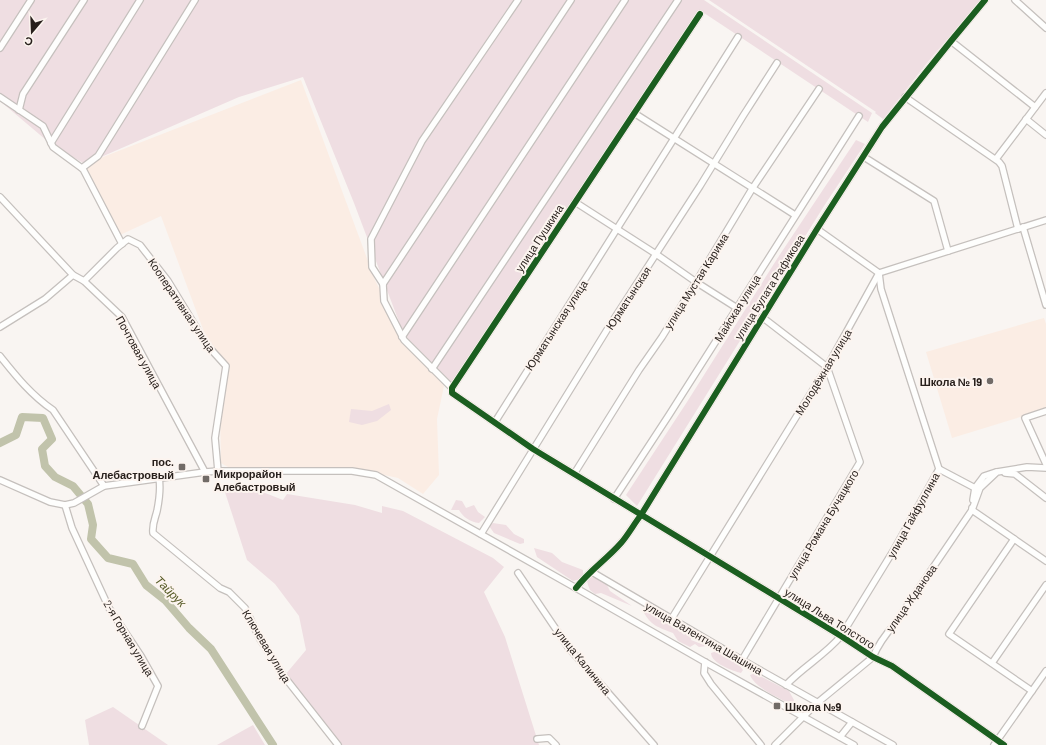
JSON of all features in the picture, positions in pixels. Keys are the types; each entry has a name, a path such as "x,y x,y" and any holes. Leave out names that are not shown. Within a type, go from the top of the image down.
{"street":[{"path":"0,48 30,0"},
{"path":"19,110 22,94 84,0"},
{"path":"51,143 140,0"},
{"path":"82,168 98,156 196,0"},
{"path":"518,0 422,141 371,239 372,267 383,284 384,301 404,340 452,388 452,393 533,448"},
{"path":"383,284 571,0"},
{"path":"402,337 625,0"},
{"path":"432,369 678,0"},
{"name":"улица Булата Рафикова","path":"576,588 583,578 592,572 621,543 641,515 816,229 882,127 985,0"},
{"path":"1015,0 1046,28"},
{"name":"улица Пушкина","path":"452,388 700,14"},
{"name":"Юрматынская улица","path":"495,422 738,37"},
{"path":"951,41 1035,107"},
{"name":"Юрматынская","path":"481,534 533,448 777,63"},
{"name":"улица Мустая Карима","path":"574,474 639,370 662,337 752,189 819,89"},
{"path":"996,159 1046,94"},
{"path":"0,97 43,126 53,147 82,168 122,244 84,281"},
{"path":"905,97 996,159 1002,166 1046,305"},
{"path":"634,113 675,137 752,189 795,215"},
{"name":"Майская улица","path":"614,498 859,116"},
{"path":"1026,119 1046,135"},
{"path":"864,157 934,201 948,251"},
{"name":"Почтовая улица","path":"0,197 73,275 84,281 122,317 205,472"},
{"path":"575,202 737,308"},
{"path":"816,229 879,273 1046,220"},
{"name":"Кооперативная улица","path":"122,244 128,239 140,245 168,281 207,345 226,366 215,438 218,471"},
{"name":"Молодёжная улица","path":"672,618 827,367 879,273"},
{"name":"улица Гайфуллина","path":"786,685 796,675 833,646 841,636 895,548 939,469 880,289 879,273"},
{"path":"0,327 44,299 73,275"},
{"path":"762,317 827,367"},
{"path":"0,356 25,387 52,410 104,486"},
{"name":"улица Романа Бучацкого","path":"742,660 860,462 827,367"},
{"path":"1046,411 1025,418 1046,464"},
{"name":"улица Льва Толстого","path":"533,448 873,657 892,666 996,743 1004,745"},
{"path":"1046,468 1027,467 997,472 984,476 975,488 972,510 1046,561"},
{"path":"939,469 975,488"},
{"path":"0,480 50,502 65,505 74,503 104,486 205,472 352,471 376,475 854,745"},
{"path":"997,472 1015,474 1046,498"},
{"name":"улица Жданова","path":"775,745 817,703 873,657 885,634 894,625 972,510 980,488 997,472"},
{"name":"Ключевая улица","path":"159,478 160,486 157,511 152,526 153,533 220,588 230,592 244,608 260,639 283,675 338,745"},
{"name":"2-я Горная улица","path":"65,505 72,528 109,608 141,656 158,686 142,726"},
{"path":"1014,539 949,634 1032,691"},
{"name":"улица Валентина Шашина","path":"592,572 742,660 893,745"},
{"name":"улица Калинина","path":"518,573 568,647 654,745"},
{"path":"992,663 1046,585"},
{"path":"705,662 704,673 711,684 761,745"},
{"path":"991,745 996,743 1046,671"},
{"path":"840,737 852,722"},
{"path":"537,739 550,738 556,745"}],"shaded area":[{"path":"0,0 704,0 872,113 868,122 701,11 454,384 426,360 404,335 354,203 303,77 239,97 85,164 52,145 0,101"},
{"path":"709,0 980,0 927,63 883,119 875,113 876,112"},
{"path":"301,80 375,280 403,337 444,386 437,419 439,475 423,494 398,478 352,468 228,467 221,463 220,412 228,365 207,340 161,216 120,235 85,164"},
{"path":"856,140 865,144 824,206 637,506 626,495 687,402 777,259"},
{"name":"Школа № 19","path":"1044,318 1046,324 1046,409 952,438 926,352"},
{"path":"389,404 391,410 377,421 362,425 349,422 351,409 372,411"},
{"path":"223,486 255,489 283,500 287,494 355,505 382,513 382,506 403,511 493,558 504,567 484,592 505,637 539,745 339,745 285,675 306,650 299,616 275,584 247,560"},
{"path":"456,500 462,501 466,508 474,505 478,512 485,517 479,523 473,522 467,519 459,510 451,510"},
{"path":"493,523 506,525 514,534 524,539 524,543 520,544 494,533 489,526"},
{"path":"534,548 552,553 562,562 583,570 583,574 580,579 573,581 537,557"},
{"path":"591,577 596,578 607,585 610,591 632,606 601,593 595,594 590,590 587,581"},
{"path":"643,611 652,613 676,626 684,635 687,632 691,635 691,640 707,646 699,647 695,644 690,647 678,641 673,633 652,623"},
{"path":"719,651 738,664 743,670 741,673 723,666 712,657 711,653"},
{"path":"750,675 758,675 789,691 794,700 792,705 762,688 753,680"},
{"path":"113,707 168,745 89,745 85,720"},
{"path":"253,725 265,745 217,745"}],"waterway":[{"name":"Тайрук","path":"0,443 16,435 22,417 43,418 52,439 42,449 45,466 55,477 73,486 88,504 93,525 91,539 108,558 133,564 146,585 165,600 189,628 211,649 273,745"}],"cycle path":[{"path":"576,588 621,543 641,515 817,229 882,127 985,0"},
{"path":"700,14 452,388 452,393 533,449 841,636 873,657 892,666 1004,745"}],"place":[{"name":"Школа № 19","path":"990,381"},
{"name":"пос. Алебастровый","path":"182,467"},
{"name":"Микрорайон Алебастровый","path":"206,479"},
{"name":"Школа №9","path":"777,706"}]}
